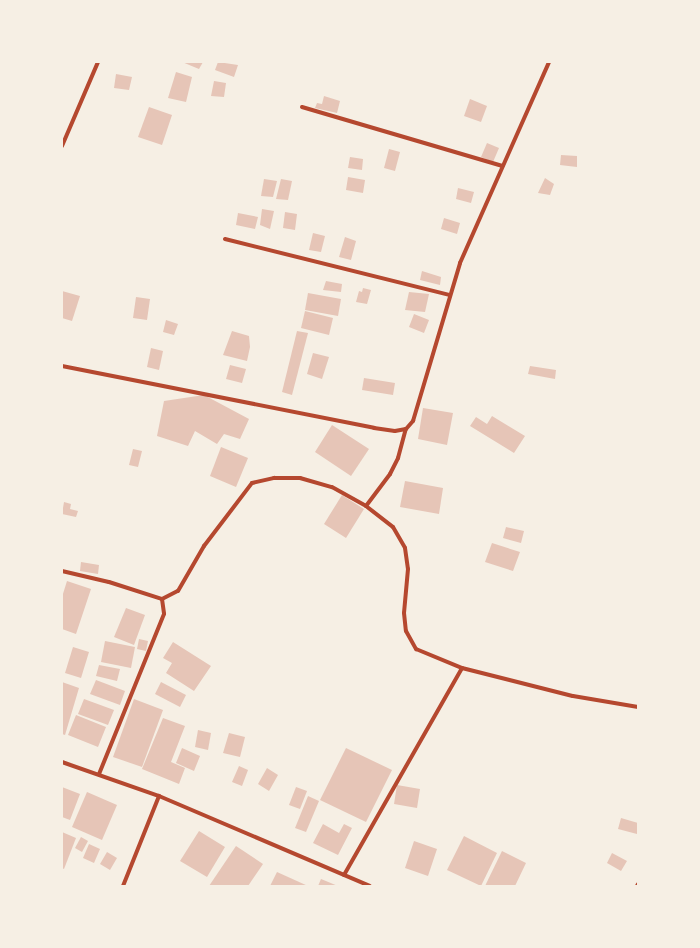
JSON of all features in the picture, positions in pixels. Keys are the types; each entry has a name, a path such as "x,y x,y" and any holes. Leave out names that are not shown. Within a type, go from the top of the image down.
{"street":[{"path":"62,146 98,62"},
{"path":"366,506 390,474 398,458 406,429 413,421 449,295 503,166 549,62"},
{"path":"302,107 503,166"},
{"path":"225,239 449,295"},
{"path":"62,366 374,428 395,431 406,429"},
{"path":"62,571 109,582 162,599 178,591 204,546 252,483 300,478 332,487 366,506 393,527 405,548 408,569 404,613 406,631 416,649 462,668 573,696 638,707"},
{"path":"99,774 164,614 162,599"},
{"path":"344,875 462,668"},
{"path":"62,762 159,796 370,886"},
{"path":"123,886 159,796"}],"building":[{"path":"182,62 203,62 199,69"},
{"path":"218,62 238,65 234,77 215,70"},
{"path":"176,72 192,77 186,102 168,98"},
{"path":"116,74 132,77 129,90 114,88"},
{"path":"214,81 226,83 224,97 211,96"},
{"path":"324,96 340,101 337,113 315,108 317,103 322,104"},
{"path":"470,99 487,106 481,122 464,116"},
{"path":"149,107 172,115 162,145 138,137"},
{"path":"487,143 499,148 493,162 481,157"},
{"path":"389,149 400,152 395,171 384,168"},
{"path":"561,155 577,156 577,167 560,165"},
{"path":"350,157 363,159 362,170 348,168"},
{"path":"348,177 365,180 363,193 346,190"},
{"path":"545,178 554,184 550,195 538,193"},
{"path":"264,179 277,181 273,197 261,196"},
{"path":"281,179 292,181 288,200 276,199"},
{"path":"458,188 474,192 471,203 456,199"},
{"path":"262,209 274,211 270,229 260,225"},
{"path":"285,212 297,214 295,230 283,228"},
{"path":"238,213 258,217 255,229 236,225"},
{"path":"444,218 460,223 457,234 441,229"},
{"path":"313,233 325,236 321,252 309,250"},
{"path":"345,237 356,241 351,260 339,257"},
{"path":"422,271 441,277 440,285 420,280"},
{"path":"326,281 342,284 341,292 323,290"},
{"path":"363,288 371,290 367,304 356,302 359,291 362,292"},
{"path":"62,291 80,296 72,321 62,318"},
{"path":"409,292 429,294 425,312 405,310"},
{"path":"308,293 341,299 338,316 305,310"},
{"path":"136,297 150,299 147,320 133,318"},
{"path":"305,311 333,318 329,335 301,328"},
{"path":"414,314 429,320 424,333 409,327"},
{"path":"166,320 178,324 174,335 163,332"},
{"path":"232,331 249,336 250,347 247,361 223,355"},
{"path":"297,331 308,333 292,395 282,392"},
{"path":"151,348 163,351 159,370 147,367"},
{"path":"313,353 329,357 322,379 307,374"},
{"path":"230,365 246,369 242,383 226,379"},
{"path":"530,366 556,370 555,379 528,374"},
{"path":"364,378 395,383 393,395 362,390"},
{"path":"204,395 249,419 240,439 224,434 217,444 195,431 188,446 157,436 164,401"},
{"path":"423,408 453,413 447,445 418,439"},
{"path":"492,416 525,436 514,453 470,426 476,417 487,424"},
{"path":"332,425 369,449 351,476 315,452"},
{"path":"221,447 248,458 236,487 210,476"},
{"path":"133,449 142,451 138,467 129,465"},
{"path":"405,481 443,488 439,514 400,507"},
{"path":"342,495 364,509 346,538 324,524"},
{"path":"64,502 71,504 70,509 78,511 76,517 62,514"},
{"path":"506,527 524,531 521,543 503,538"},
{"path":"492,543 520,552 513,571 485,562"},
{"path":"81,562 99,565 98,574 80,571"},
{"path":"67,581 91,589 76,634 62,629 62,597"},
{"path":"126,608 145,615 134,645 114,637"},
{"path":"139,639 148,641 146,651 137,649"},
{"path":"105,641 135,647 131,668 101,662"},
{"path":"173,642 211,666 194,691 166,673 172,663 163,658"},
{"path":"73,647 89,652 81,678 65,673"},
{"path":"99,665 120,669 117,681 96,676"},
{"path":"96,680 125,691 120,705 90,694"},
{"path":"62,682 79,688 65,735 62,734"},
{"path":"161,682 186,695 180,707 155,694"},
{"path":"84,699 114,710 108,725 78,714"},
{"path":"134,699 163,710 142,767 113,757"},
{"path":"76,715 106,727 98,747 68,735"},
{"path":"163,718 185,726 171,762 185,768 179,784 142,769"},
{"path":"198,730 211,733 208,750 195,747"},
{"path":"229,733 245,737 240,757 223,753"},
{"path":"182,748 200,756 194,771 176,763"},
{"path":"346,748 392,770 366,822 320,800"},
{"path":"239,766 248,770 242,786 232,782"},
{"path":"267,768 278,775 269,791 258,784"},
{"path":"397,785 420,789 417,808 394,804"},
{"path":"62,787 80,794 70,820 62,817"},
{"path":"296,787 307,791 300,809 289,805"},
{"path":"87,792 117,805 102,840 72,827"},
{"path":"308,796 319,801 306,832 295,828"},
{"path":"621,818 638,823 637,834 618,829"},
{"path":"323,824 339,833 344,824 352,828 338,855 313,843"},
{"path":"199,831 225,847 207,877 180,861"},
{"path":"62,832 76,838 64,869 62,868"},
{"path":"464,836 497,853 481,886 447,870"},
{"path":"81,837 88,841 82,852 75,848"},
{"path":"414,841 437,849 428,876 405,868"},
{"path":"89,844 100,849 94,863 83,858"},
{"path":"236,846 263,864 248,886 209,886"},
{"path":"502,851 526,863 515,886 485,886"},
{"path":"107,852 117,858 110,870 100,864"},
{"path":"612,853 627,861 621,871 607,863"},
{"path":"277,872 308,886 270,886"},
{"path":"321,879 338,886 318,886"}]}
